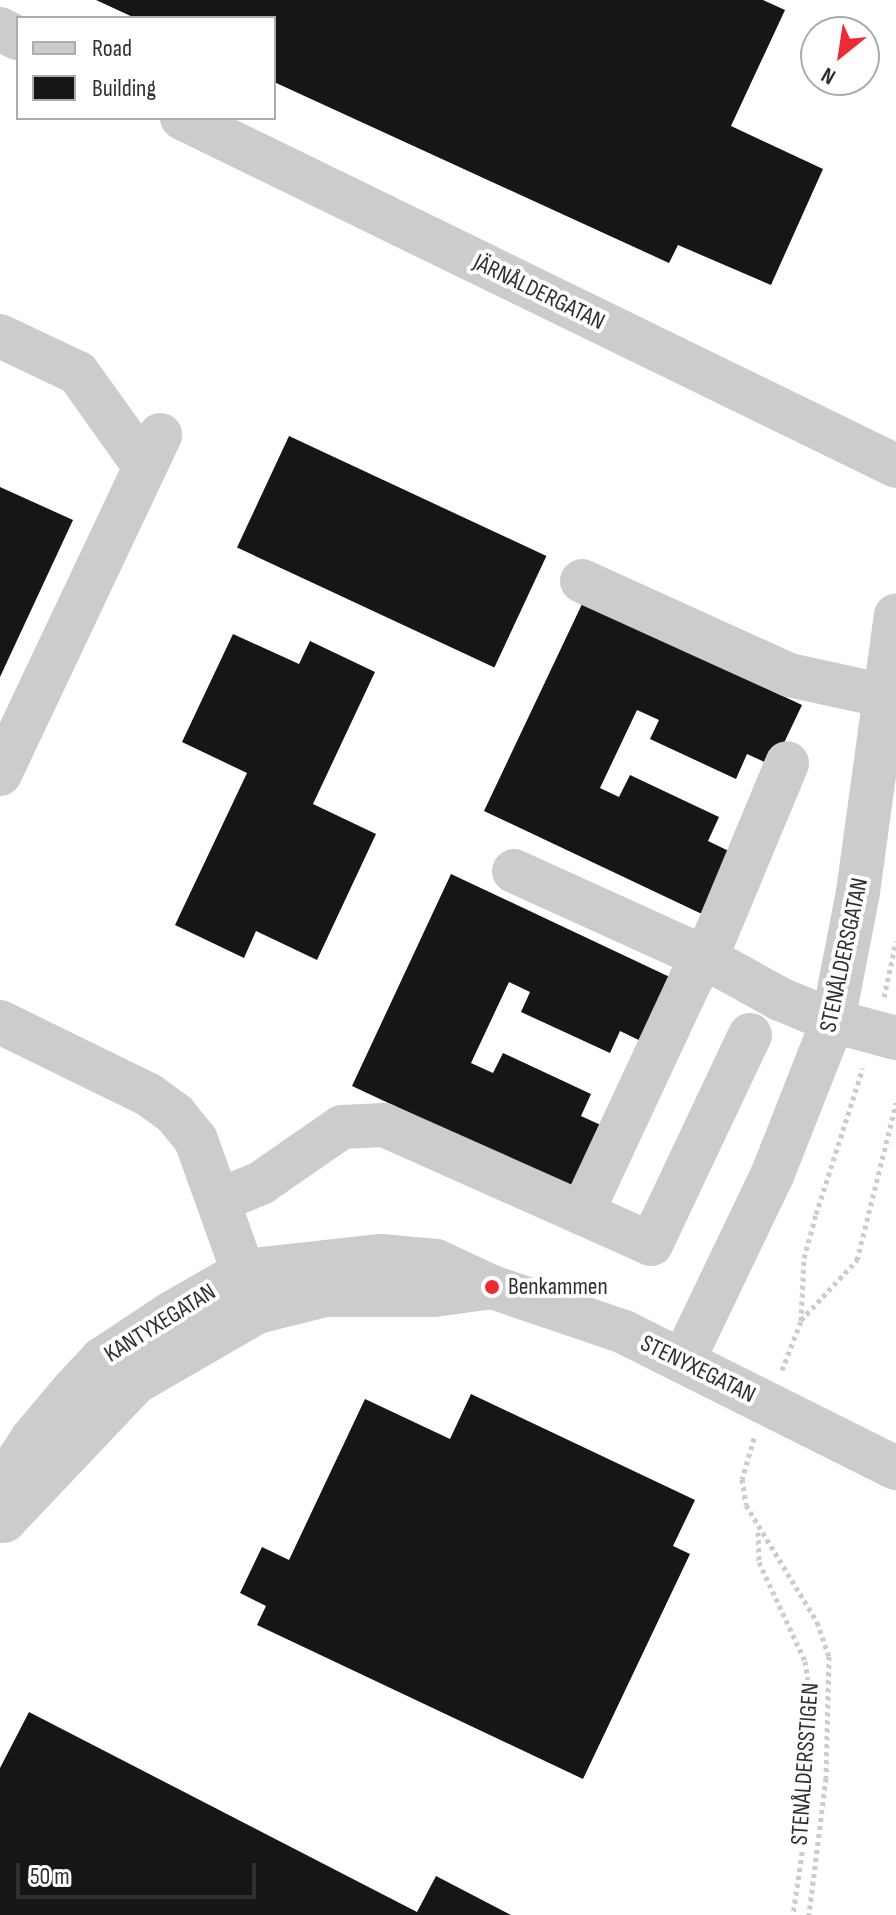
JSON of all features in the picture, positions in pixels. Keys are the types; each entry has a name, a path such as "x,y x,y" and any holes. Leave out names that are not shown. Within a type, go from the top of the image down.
{"street":[{"name":"JÄRNÅLDERGATAN","path":"186,120 896,466"},
{"path":"0,336 78,373 153,451 0,774"},
{"path":"582,581 789,675 886,696"},
{"name":"STENÅLDERSGATAN","path":"683,1361 773,1173 833,1021 858,892 896,616"},
{"path":"582,1213 691,979 706,958 787,763"},
{"path":"514,871 706,958 749,985 833,1021 886,1034"},
{"path":"0,1022 138,1089 175,1114 196,1140 220,1200 257,1312"},
{"path":"220,1200 261,1183 342,1127 384,1125 651,1244 750,1035"},
{"name":"STENYXEGATAN","path":"245,1271 381,1256 436,1261 492,1287 624,1332 896,1468"},
{"name":"KANTYXEGATAN","path":"0,1500 4,1482 32,1439 102,1359 245,1271"},
{"name":"STENYXEGATAN","path":"257,1312 325,1295 434,1295 492,1287"},
{"name":"KANTYXEGATAN","path":"0,1525 136,1382 257,1312"}],"path":[{"path":"801,1321 808,1243 886,1034 896,941"},
{"path":"801,1321 857,1260 896,1103"},
{"name":"STENÅLDERSSTIGEN","path":"801,1321 747,1453 742,1479 746,1505 758,1531 803,1597 829,1656 826,1778 809,1915"},
{"path":"758,1531 759,1562 805,1661 811,1702 808,1812 793,1915"}],"building":[{"path":"96,0 763,0 785,10 731,126 823,169 771,285 678,245 669,263 276,83 276,16 131,16"},
{"path":"289,436 546,556 494,667 237,547"},
{"path":"0,487 73,520 0,677"},
{"path":"583,602 802,705 773,766 747,754 736,779 650,739 659,720 637,710 600,788 619,797 630,775 719,817 708,841 733,853 704,915 484,811"},
{"path":"233,634 299,664 310,641 375,672 313,804 376,834 317,960 256,931 244,958 175,925 247,773 182,742"},
{"path":"451,874 674,979 645,1043 620,1031 610,1053 521,1012 530,992 509,982 471,1063 493,1073 503,1053 591,1094 581,1116 605,1127 575,1190 352,1086"},
{"path":"471,1394 695,1500 673,1546 690,1554 583,1779 257,1625 266,1606 240,1593 262,1547 289,1560 365,1399 450,1439"},
{"path":"29,1712 417,1912 436,1876 511,1915 0,1915 0,1768"}],"place":[{"name":"Benkammen","path":"492,1287"}]}
